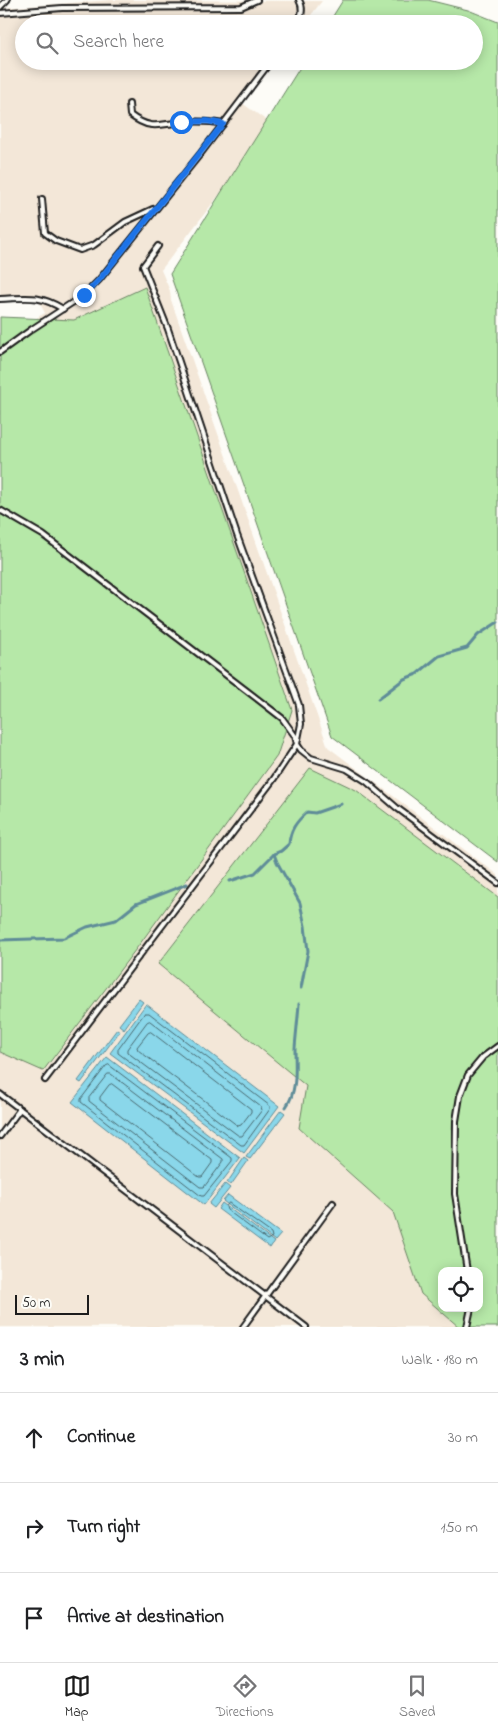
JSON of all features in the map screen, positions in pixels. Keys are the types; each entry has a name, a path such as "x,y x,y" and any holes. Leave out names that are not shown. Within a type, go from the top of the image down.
{"lane":[{"path":"0,7 6,0"},
{"path":"0,13 62,8 241,7 257,0"},
{"path":"299,0 303,15"},
{"path":"0,352 84,295 99,280 264,70"},
{"path":"129,104 130,115 139,122 158,127 181,122 207,121 223,124"},
{"path":"42,198 45,233 56,241 80,250 94,245 125,222 155,208"},
{"path":"45,1080 273,780 297,744 301,724 299,705 237,535 168,329 143,266 158,246"},
{"path":"0,299 40,298 63,309"},
{"path":"0,510 43,535 282,718 295,736 301,750 311,758 347,769 366,781 397,808 498,883"},
{"path":"466,1267 454,1194 456,1121 460,1096 468,1075 483,1057 498,1046"},
{"path":"0,1094 306,1327"},
{"path":"0,1136 20,1109"},
{"path":"242,1327 333,1204"},
{"path":"467,1327 470,1312"}],"shaded area":[{"path":"112,0 322,1 311,15 15,15 15,70 268,70 242,103 270,123 253,151 161,270 170,291 171,300 328,747 498,875 498,1327 0,1327 0,345 29,322 45,313 39,302 0,302 0,8"}],"green space":[{"path":"343,0 428,0 480,15 334,15"},
{"path":"483,16 498,22 498,862 332,736 170,274 298,70 483,70"},
{"path":"145,287 292,710 277,756 139,945 43,1071 0,1052 0,317 74,320"},
{"path":"310,768 356,790 498,897 498,1327 459,1327 442,1312 483,1312 483,1267 438,1267 438,1309 421,1294 393,1212 299,1128 306,1086 158,964"}],"water":[{"path":"139,999 143,1002 124,1029 119,1025"},
{"path":"146,1004 279,1106 244,1153 110,1053"},
{"path":"117,1029 120,1031 81,1083 78,1081"},
{"path":"107,1057 240,1158 204,1205 72,1102"},
{"path":"281,1110 285,1113 250,1159 246,1157"},
{"path":"244,1158 248,1161 231,1185 227,1183"},
{"path":"225,1184 230,1188 214,1208 209,1204"},
{"path":"228,1195 281,1234 275,1241 223,1201"},
{"path":"222,1203 274,1242 270,1248 218,1209"}],"waterway":[{"path":"378,699 404,679 417,674 439,656 467,648 478,635 498,622"},
{"path":"230,881 255,873 274,854 289,844 294,826 307,812 315,813 341,804"},
{"path":"274,854 300,903 305,926 308,951 301,988"},
{"path":"0,940 64,938 87,927 116,920 136,904 187,884"},
{"path":"286,1107 294,1086 299,1004"}],"route":[{"path":"84,295 99,280 223,124 207,121 181,122"}]}
